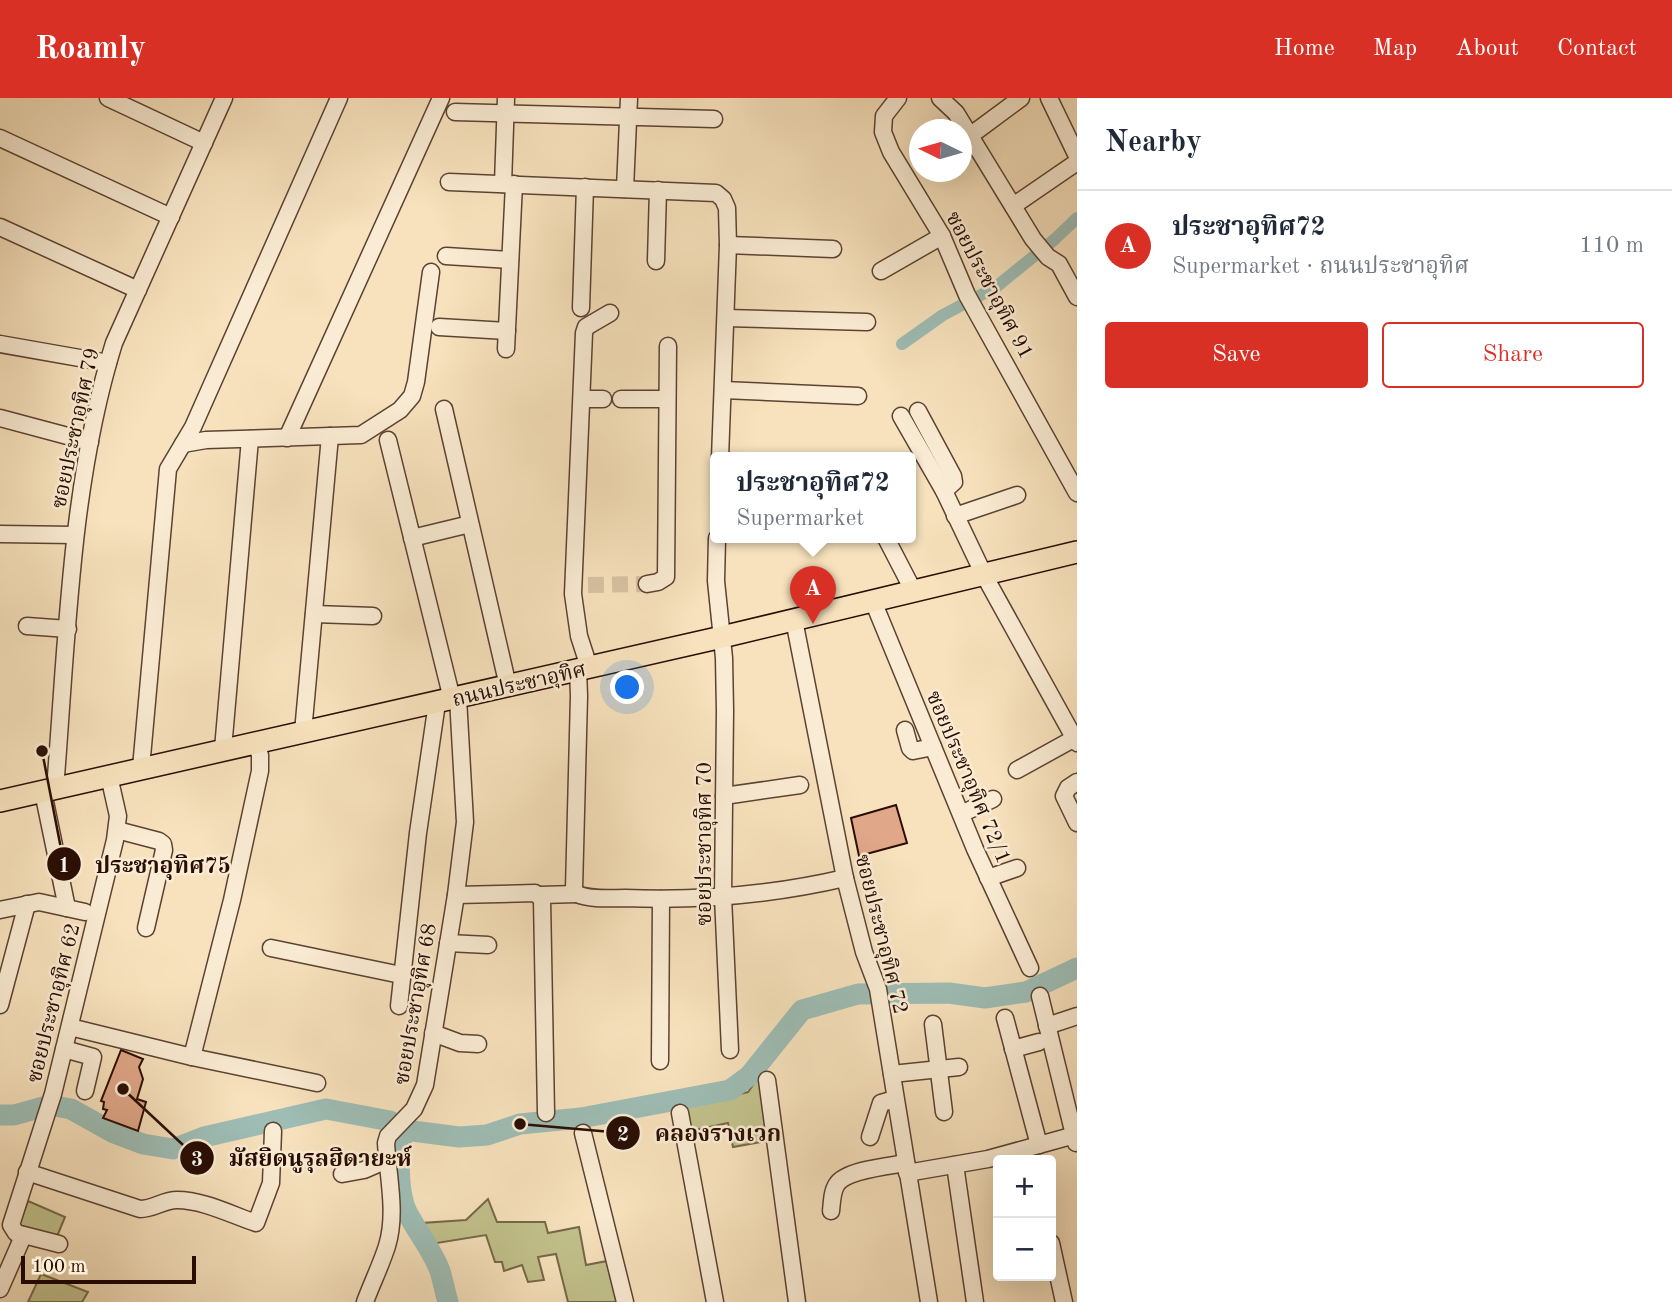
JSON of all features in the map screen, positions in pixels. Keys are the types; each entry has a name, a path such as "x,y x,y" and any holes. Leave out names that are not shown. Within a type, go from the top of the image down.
{"main road":[{"name":"ถนนประชาอุทิศ","path":"0,801 722,637 1077,552"}],"street":[{"path":"108,98 204,143"},
{"name":"ซอยประชาอุทิศ 79","path":"67,908 49,790 68,629 75,535 90,442 114,343 224,98"},
{"path":"141,768 168,469 193,427 339,98"},
{"path":"287,438 441,98"},
{"path":"625,189 629,98"},
{"name":"ซอยประชาอุทิศ 91","path":"898,98 884,116 883,132 891,152 942,236 967,295 1077,493"},
{"path":"940,98 960,119"},
{"path":"972,134 1021,98"},
{"path":"1049,98 1077,156"},
{"path":"506,106 510,260 506,349"},
{"path":"455,112 506,106 628,117 714,119"},
{"path":"972,137 1033,239 1048,257 1059,264 1077,297"},
{"path":"0,138 170,217"},
{"path":"1013,206 1077,162"},
{"path":"449,182 716,193 723,198 727,208 729,245 720,452"},
{"path":"581,308 585,187"},
{"path":"656,261 658,190"},
{"path":"0,227 138,290"},
{"path":"881,271 942,236"},
{"path":"729,245 833,249"},
{"path":"446,256 510,260"},
{"path":"183,444 206,440 361,435 400,411 412,396 416,382 431,272"},
{"path":"577,894 574,889 579,696 583,668 575,617 580,585 584,332 586,327 610,313"},
{"path":"726,318 867,322"},
{"path":"439,327 506,331"},
{"path":"0,344 108,363"},
{"path":"647,584 666,577 668,346"},
{"path":"723,390 858,396"},
{"path":"582,400 603,399"},
{"path":"621,399 667,399"},
{"path":"444,409 509,686"},
{"path":"918,411 953,476 954,482 944,491"},
{"path":"901,416 944,491 984,575 1076,741 1017,770"},
{"path":"0,418 90,442"},
{"path":"303,732 330,436"},
{"path":"223,749 250,439"},
{"path":"388,439 449,700 401,975 399,1006"},
{"path":"955,516 1017,495"},
{"path":"412,538 470,523"},
{"path":"0,534 75,535"},
{"name":"ซอยประชาอุทิศ 70","path":"718,543 716,581 724,684 723,897 730,1050"},
{"path":"889,543 914,592"},
{"name":"ซอยประชาอุทิศ 72/1","path":"873,601 988,878 1030,968"},
{"path":"314,614 373,616"},
{"name":"ซอยประชาอุทิศ 72","path":"794,620 845,878 864,952 878,989 929,1302"},
{"path":"27,626 68,629"},
{"name":"ซอยประชาอุทิศ 68","path":"365,1302 387,1245 391,1196 386,1143 388,1136 409,1116 422,1095 456,895 465,822 449,700"},
{"path":"905,730 913,751 933,747"},
{"path":"192,1057 232,900 260,771 260,755 255,742"},
{"name":"ซอยประชาอุทิศ 62","path":"59,1244 13,1230 11,1225 46,1115 70,1027 117,830 118,816 109,776"},
{"path":"1077,782 1068,788 1064,796 1077,822"},
{"path":"724,796 800,785"},
{"path":"961,814 993,799"},
{"path":"117,830 163,844 164,850 146,928"},
{"path":"988,878 1017,868"},
{"path":"456,895 536,893 661,899 723,897 802,888 845,878"},
{"path":"540,895 543,907 546,1113"},
{"path":"660,1061 661,899"},
{"path":"0,910 39,902 85,912"},
{"path":"0,1005 27,904"},
{"path":"448,943 488,945"},
{"path":"271,948 401,975"},
{"path":"831,1211 837,1183 846,1175 988,1160 1076,1140 1040,996"},
{"path":"1047,1026 1077,1016"},
{"path":"1005,1018 1032,1151"},
{"path":"933,1024 944,1112"},
{"path":"70,1027 192,1057 317,1083"},
{"path":"433,1033 460,1043 478,1044"},
{"path":"1013,1049 1039,1042"},
{"path":"64,1049 93,1056 85,1091"},
{"path":"892,1074 959,1067"},
{"path":"767,1080 797,1302"},
{"path":"870,1137 881,1103 895,1099"},
{"path":"680,1113 715,1302"},
{"path":"27,1172 140,1209 148,1209 163,1201 189,1201 256,1223 271,1183 273,1131"},
{"path":"583,1133 625,1302"},
{"path":"342,1174 364,1170 387,1160"},
{"path":"955,1165 975,1302"},
{"path":"0,1289 21,1241"},
{"path":"1056,1266 1064,1302"}],"green space":[{"path":"763,1071 773,1140 733,1147 728,1123 690,1131 683,1107 748,1092"},
{"path":"488,1199 497,1222 545,1222 548,1233 579,1227 586,1265 607,1261 617,1302 568,1302 556,1254 538,1257 544,1280 528,1282 522,1265 504,1271 502,1262 495,1262 486,1235 431,1244 422,1223 466,1220"},
{"path":"28,1201 65,1217 53,1246 15,1235"},
{"path":"41,1274 88,1292 82,1302 28,1302"}],"building":[{"path":"896,805 907,843 859,856 851,818"},
{"path":"121,1050 143,1059 139,1067 143,1079 137,1099 146,1102 138,1131 103,1118 107,1110 103,1109 104,1102 101,1101"}],"waterway":[{"path":"902,344 943,315 996,287 1077,218"},
{"path":"0,1115 14,1115 50,1105 71,1109 114,1133 143,1144 173,1149 204,1137 326,1109 390,1121 405,1130 459,1137 487,1135 520,1124 581,1118 730,1090 749,1076 802,1010 858,994 949,993 985,998 1026,992 1077,968"},
{"path":"405,1130 399,1160 402,1196 408,1214 437,1263 448,1302"}],"tunnel":[{"path":"588,585 647,584"}],"place":[{"name":"ประชาอุทิศ72","path":"813,624"},
{"name":"ประชาอุทิศ75","path":"42,751"},
{"name":"มัสยิดนูรุลฮิดายะห์","path":"123,1089"},
{"name":"คลองรางเวก","path":"520,1124"}]}
